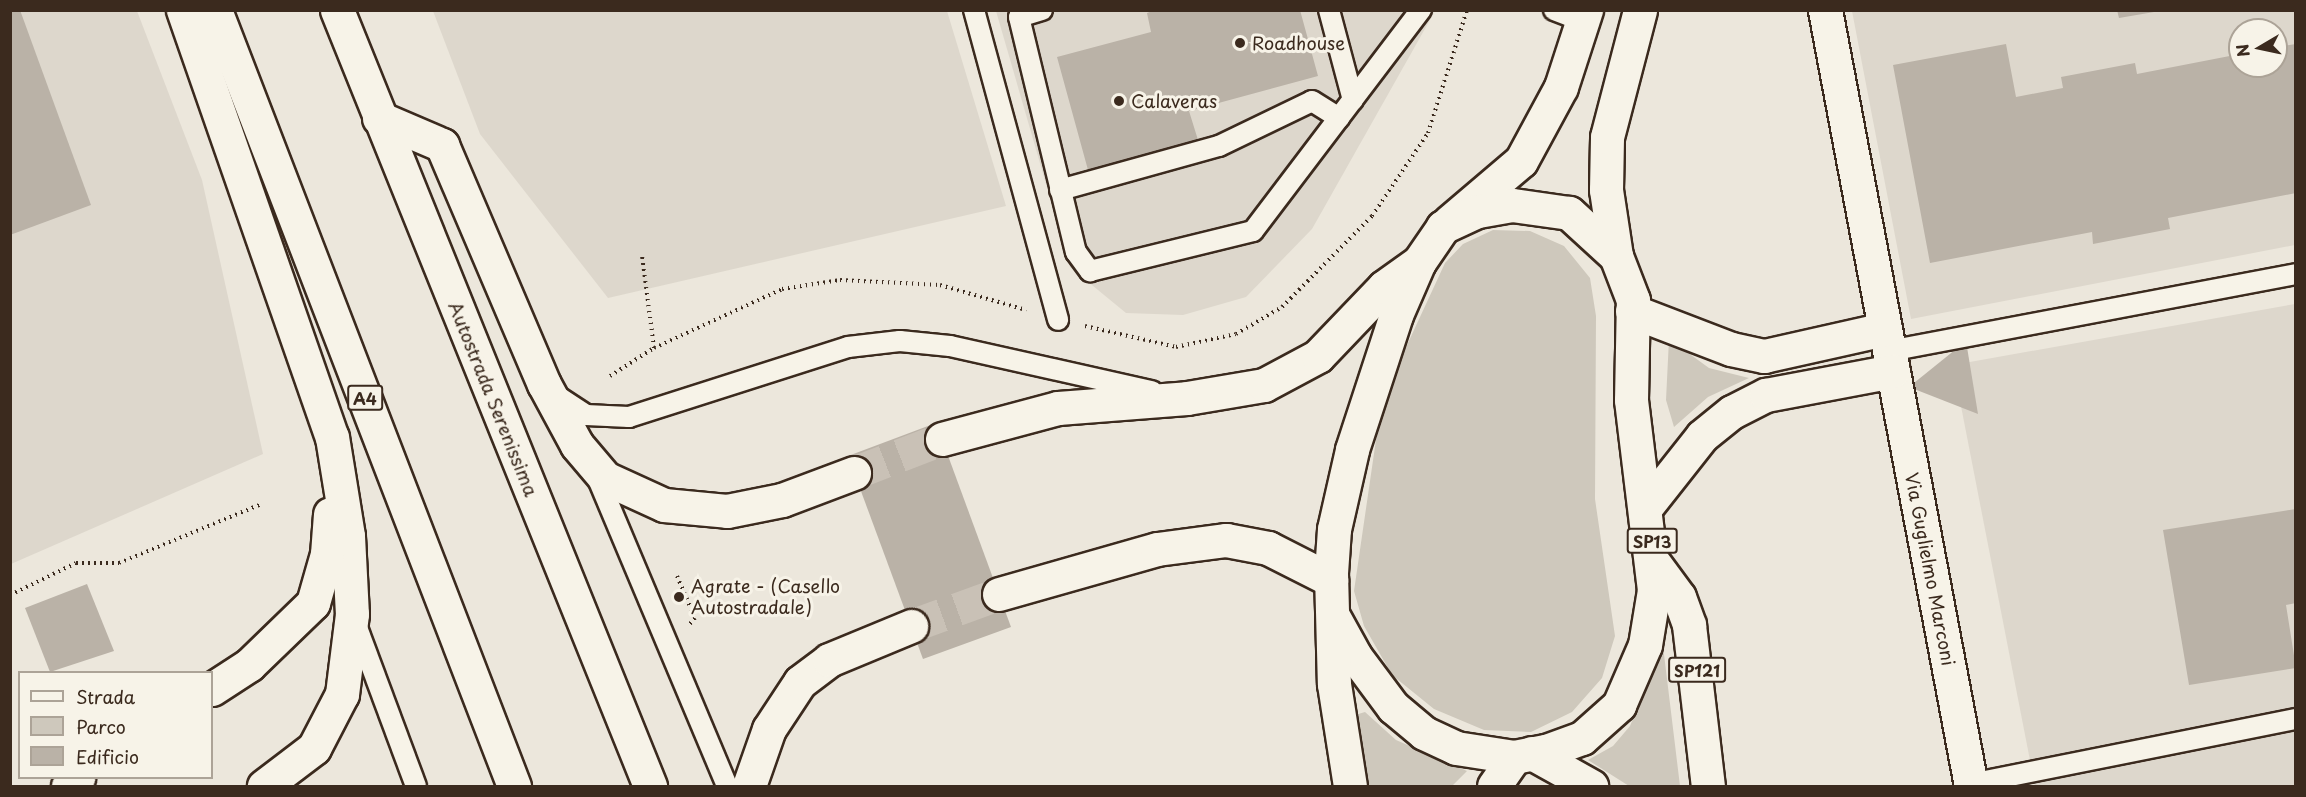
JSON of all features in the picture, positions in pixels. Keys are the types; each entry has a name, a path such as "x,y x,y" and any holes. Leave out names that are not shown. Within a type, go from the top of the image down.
{"main road":[{"path":"183,10 332,437 348,536 352,614 347,675 330,724 303,761 264,786"},
{"name":"A4","path":"215,10 514,786"},
{"name":"Autostrada Serenissima","path":"337,10 650,786"},
{"name":"SP13","path":"1575,14 1561,87 1521,161 1443,227 1419,261 1352,450 1337,512 1331,580 1333,616 1366,673 1411,723 1456,748 1523,755 1582,738 1619,705 1648,633 1654,563 1631,400 1632,310 1616,256 1606,190 1607,137 1614,91 1640,10"},
{"name":"Via Guglielmo Marconi","path":"1825,10 1971,785"},
{"path":"380,118 442,145 544,384 593,467 646,498 704,511 755,507 854,473"},
{"name":"SP13","path":"1443,227 1498,207 1549,207 1589,226 1616,256"},
{"path":"942,439 1058,408 1227,394 1286,376 1318,356 1384,286 1419,261"},
{"path":"1632,310 1731,349 1764,356 1889,350"},
{"path":"1646,507 1702,436 1732,412 1766,395 1889,350"},
{"path":"213,688 266,651 313,603 327,554 332,437"},
{"path":"999,594 1157,549 1226,540 1268,548 1331,580"},
{"name":"SP121","path":"1654,563 1679,597 1689,625 1708,786"},
{"path":"1333,616 1337,725 1350,786"},
{"path":"749,786 769,729 800,681 829,660 911,626"},
{"path":"1494,786 1523,755 1591,786"}],"lane":[{"path":"974,10 1058,320"},
{"path":"1042,10 1019,17 1076,252 1090,271 1253,231 1421,10"},
{"path":"1329,10 1353,100"},
{"path":"1060,190 1219,146 1312,101 1339,118"},
{"path":"1889,350 2295,274"},
{"path":"544,384 573,410 628,417 848,347 900,340 950,346 1187,398"},
{"path":"593,467 727,786"},
{"path":"352,614 416,786"},
{"path":"1971,785 2295,719"}],"path":[{"path":"610,376 654,348 642,255"},
{"path":"10,595 76,563 119,563 259,505"}],"shaded area":[{"path":"11,11 137,11 202,180 263,454 11,564"},
{"path":"433,11 947,11 1006,206 608,298 480,134"},
{"path":"996,11 1435,11 1312,229 1246,297 1183,315 1126,313 1070,267"},
{"path":"1852,11 2295,11 2295,245 1911,319"},
{"path":"2295,304 2295,786 2035,786 1953,365"}],"green space":[{"path":"1493,230 1530,231 1564,246 1590,278 1596,316 1595,499 1615,636 1602,678 1572,712 1531,732 1484,730 1434,709 1392,675 1364,626 1354,591 1378,426 1395,371 1445,263 1463,244"},
{"path":"1669,339 1709,368 1749,378 1708,397 1674,427 1666,400"},
{"path":"1663,646 1680,786 1629,786 1588,760 1613,746 1630,726"},
{"path":"1365,712 1396,740 1467,771 1452,786 1365,786 1355,715"}],"building":[{"path":"10,10 20,10 91,205 10,235"},
{"path":"1155,10 1300,10 1318,76 1189,111 1198,140 1088,170 1057,57 1151,32 1147,13"},
{"path":"2117,10 2154,10 2154,12 2119,18"},
{"path":"2006,44 2016,97 2063,88 2061,77 2135,63 2137,74 2228,56 2228,78 2288,78 2288,45 2296,44 2296,193 2168,218 2170,229 2093,244 2092,232 1930,263 1893,65"},
{"path":"1966,341 1978,414 1909,387"},
{"path":"936,423 1011,627 923,659 848,456"},
{"path":"2296,509 2296,603 2286,605 2296,668 2189,685 2163,530"},
{"path":"87,584 114,651 50,671 25,608"}],"tunnel":[{"path":"854,473 942,439"},
{"path":"911,626 999,594"}],"place":[{"name":"Roadhouse","path":"1240,43"},
{"name":"Calaveras","path":"1119,101"},
{"name":"Agrate - (Casello Autostradale)","path":"679,597"}]}
